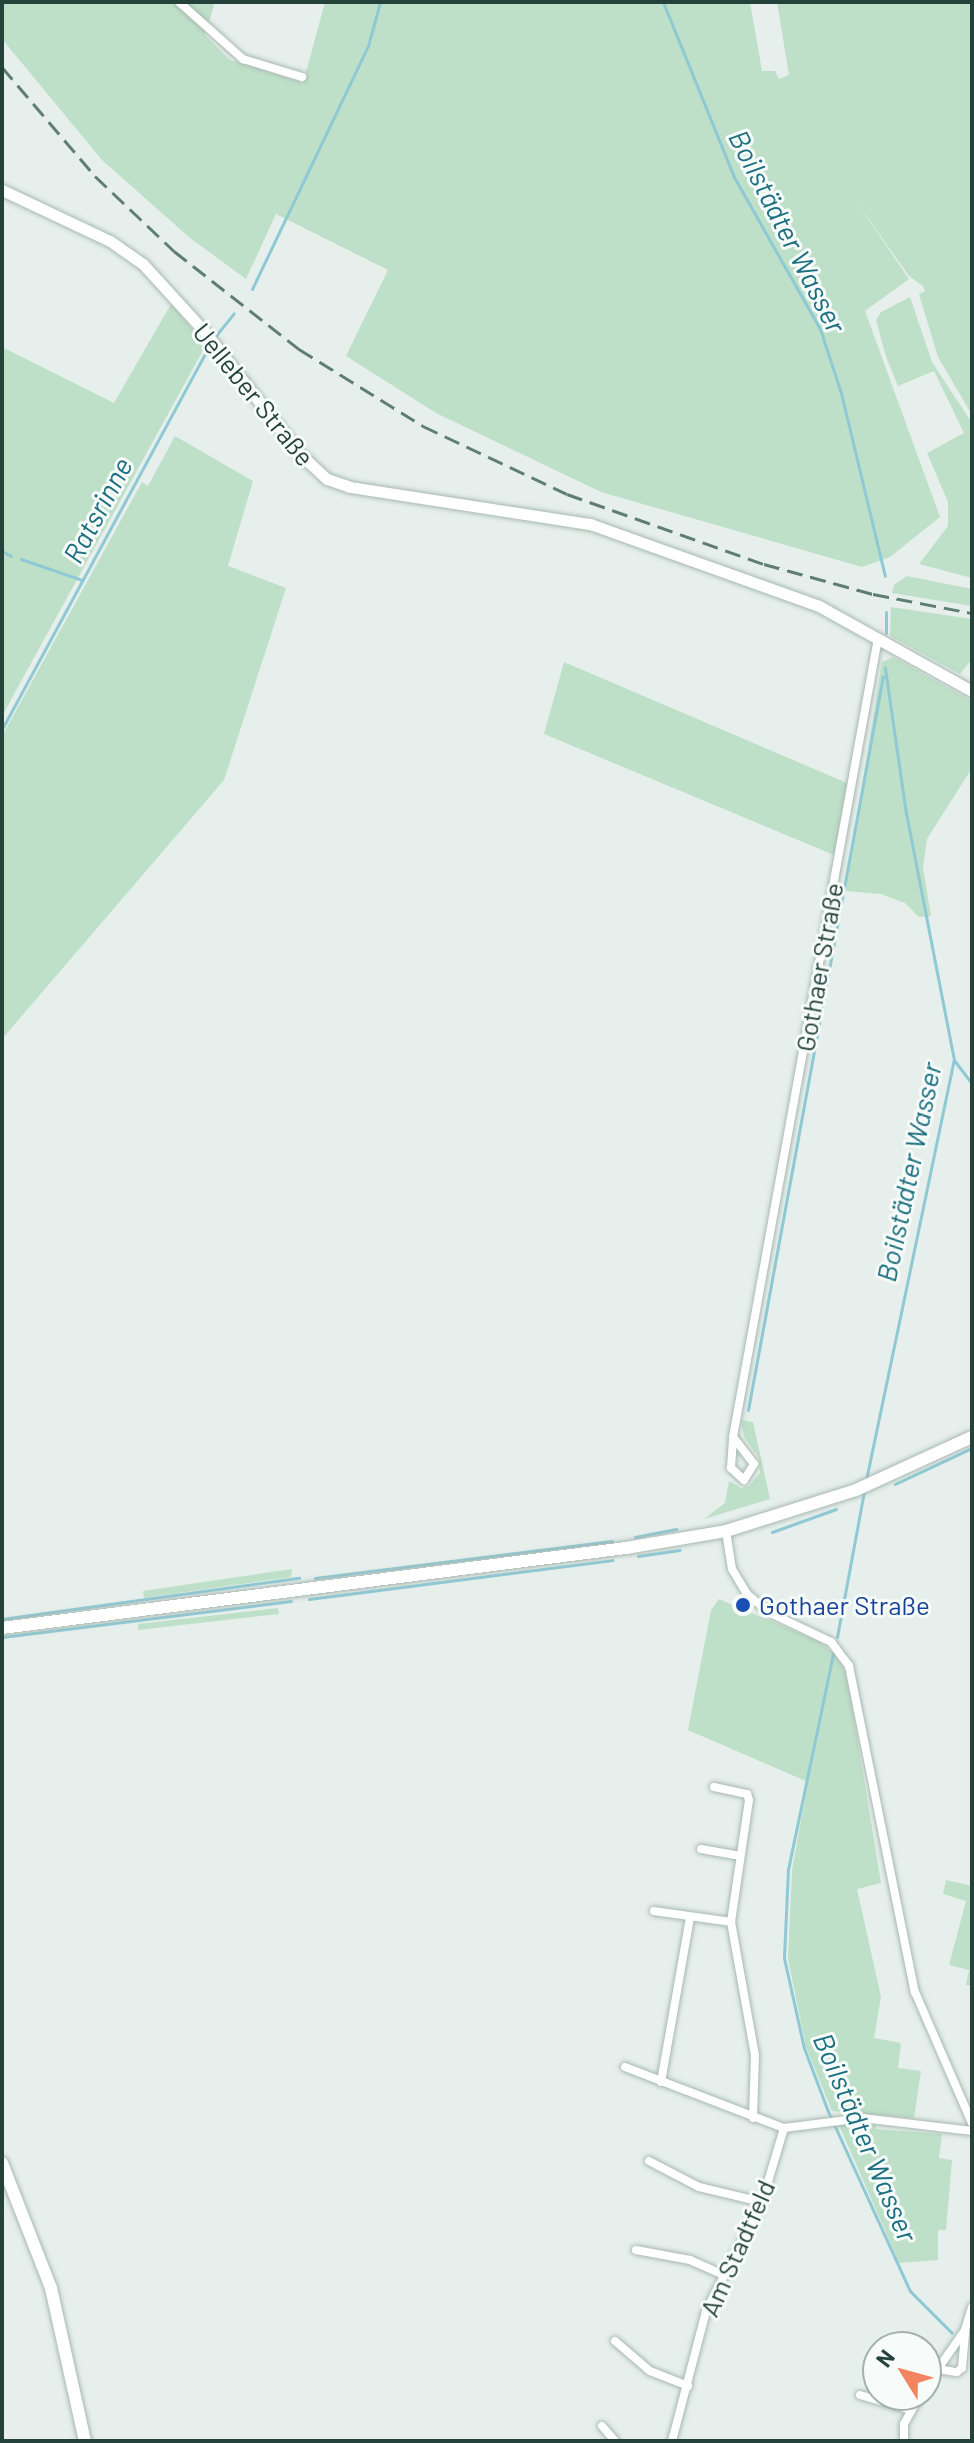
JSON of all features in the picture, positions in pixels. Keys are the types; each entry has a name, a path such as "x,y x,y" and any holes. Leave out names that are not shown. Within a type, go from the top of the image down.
{"main road":[{"path":"2,1628 593,1553 726,1531 856,1490 972,1437"},
{"path":"2,2163 51,2288 85,2441"}],"street":[{"path":"179,2 243,59 302,77"},
{"name":"Uelleber Straße","path":"2,190 124,249 207,334 300,454 327,479 350,487 590,524 819,606 972,691"},
{"name":"Gothaer Straße","path":"733,1437 754,1464 744,1480 731,1468 733,1437 878,638"},
{"path":"726,1531 732,1569 747,1594 770,1613 831,1642 849,1666 915,1992 972,2123"},
{"path":"714,1787 747,1794 749,1800 731,1922 755,2055 753,2118"},
{"path":"701,1849 739,1856"},
{"path":"654,1911 731,1922"},
{"path":"661,2082 690,1918"},
{"path":"625,2067 784,2128 838,2119 972,2131"},
{"name":"Am Stadtfeld","path":"672,2441 706,2311 721,2274 762,2202 784,2128"},
{"path":"649,2161 699,2187 762,2202"},
{"path":"636,2250 690,2260 721,2274"},
{"path":"942,2370 957,2372 962,2368 965,2330 972,2307"},
{"path":"942,2362 965,2330"},
{"path":"615,2341 650,2371 688,2386"},
{"path":"901,2440 911,2411"},
{"path":"602,2426 615,2441"}],"green space":[{"path":"2,2 215,2 205,35 230,60 303,83 325,2 750,2 762,71 775,71 779,79 789,75 777,2 972,2 972,415 938,357 919,294 925,291 923,286 909,276 853,197 909,279 865,311 940,517 890,557 862,567 601,492 436,413 346,356 388,270 276,214 246,279 190,238 102,160 2,39"},
{"path":"910,297 932,362 972,423 972,578 919,564 948,526 948,502 927,453 964,433 934,371 898,386 886,357 876,320 881,312"},
{"path":"171,304 206,345 2,716 2,347 114,403"},
{"path":"175,436 253,481 228,566 286,588 224,780 2,1039 2,736 142,482 148,486"},
{"path":"907,576 972,589 972,606 892,593 894,585"},
{"path":"891,607 972,619 972,659 960,674 890,636"},
{"path":"893,657 972,701 972,768 927,839 923,868 931,916 919,917 905,903 881,894 845,891 882,662"},
{"path":"564,662 847,783 834,855 544,734"},
{"path":"741,1420 753,1422 770,1499 704,1519 725,1503 729,1481 741,1488 749,1486 760,1473 759,1458 744,1437"},
{"path":"292,1569 291,1577 144,1598 143,1591"},
{"path":"719,1599 820,1642 837,1657 847,1675 881,1883 857,1889 881,1997 874,2038 901,2043 898,2068 921,2071 914,2118 832,2111 806,2047 788,1959 792,1870 808,1782 688,1730 711,1610"},
{"path":"278,1608 279,1614 138,1630 138,1624"},
{"path":"946,1880 972,1886 972,1986 966,1985 969,1970 949,1965 966,1901 943,1894"},
{"path":"855,2122 876,2125 876,2129 942,2134 939,2158 952,2160 946,2230 938,2230 938,2260 899,2263 839,2125"}],"waterway":[{"name":"Ratsrinne","path":"252,289 368,46 380,2"},
{"name":"Boilstädter Wasser","path":"663,2 734,177 820,329 841,393 885,576"},
{"name":"Ratsrinne","path":"213,339 234,313"},
{"name":"Ratsrinne","path":"2,729 209,346"},
{"path":"2,551 11,556"},
{"path":"21,559 82,580"},
{"name":"Boilstädter Wasser","path":"886,612 886,633"},
{"name":"Boilstädter Wasser","path":"866,1480 954,1060 906,814 885,668"},
{"path":"748,1410 883,676"},
{"path":"954,1060 972,1084"},
{"path":"895,1484 972,1448"},
{"name":"Boilstädter Wasser","path":"837,1637 864,1492"},
{"path":"772,1532 836,1509"},
{"path":"635,1537 676,1529"},
{"path":"315,1578 612,1541"},
{"path":"638,1556 680,1550"},
{"path":"309,1599 613,1560"},
{"path":"2,1619 299,1578"},
{"path":"2,1637 291,1601"},
{"name":"Boilstädter Wasser","path":"833,1654 788,1869 784,1958 804,2048 827,2109 910,2291 952,2333"}],"railway":[{"path":"2,67 95,176 174,251 299,349 423,426 567,494 764,564 873,594 972,613"}],"place":[{"name":"Gothaer Straße","path":"743,1605"}]}
